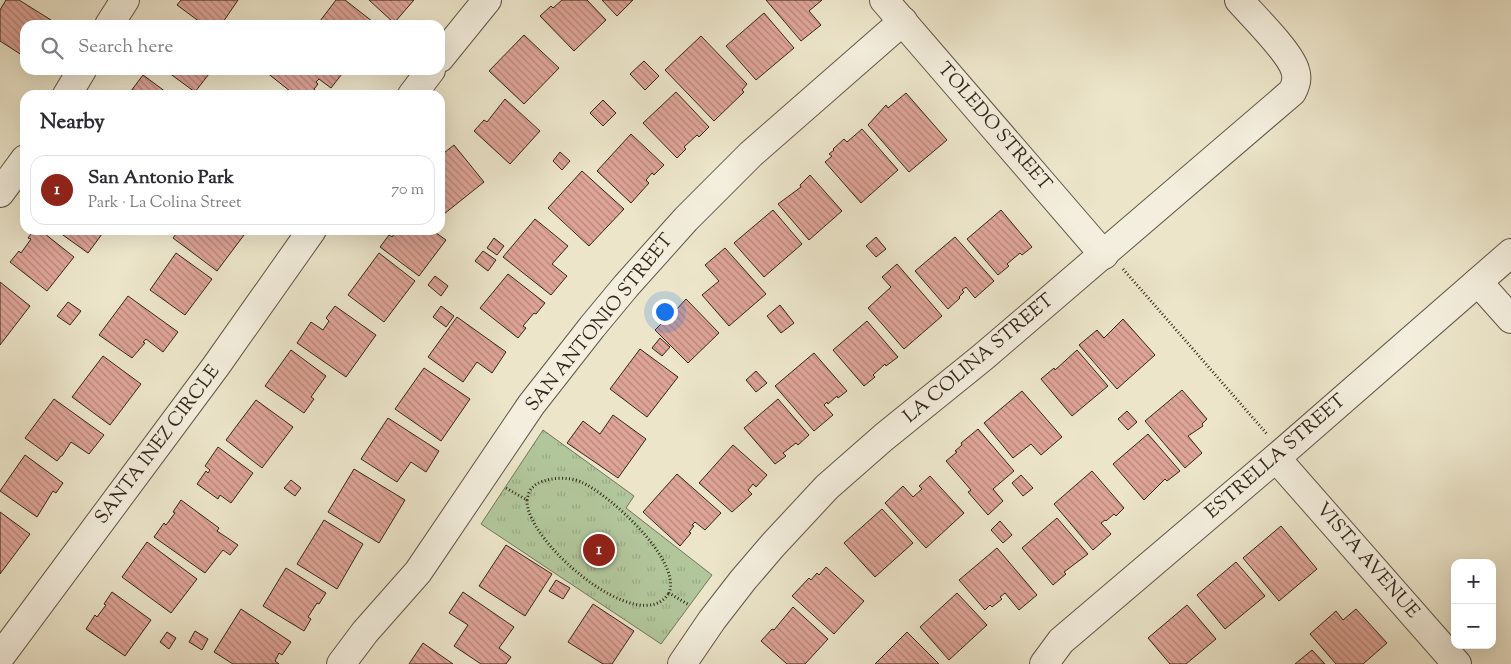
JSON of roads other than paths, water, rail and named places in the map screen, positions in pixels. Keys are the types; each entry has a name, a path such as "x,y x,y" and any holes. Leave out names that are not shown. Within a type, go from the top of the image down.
{"street":[{"path":"112,20 124,0"},
{"path":"445,52 487,0"},
{"name":"TOLEDO STREET","path":"884,0 1113,262"},
{"name":"LA COLINA STREET","path":"682,664 712,620 743,580 827,487 983,357 1113,262 1287,98 1295,86 1295,70 1288,56 1239,0"},
{"name":"SAN ANTONIO STREET","path":"341,664 418,572 526,412 592,327 644,265 686,219 751,154 903,21"},
{"path":"70,90 79,75"},
{"path":"0,193 20,166"},
{"name":"SANTA INEZ CIRCLE","path":"0,656 216,366 308,235"},
{"name":"ESTRELLA STREET","path":"1044,664 1061,641 1272,446 1478,282 1511,253"},
{"path":"1478,282 1511,319"},
{"name":"VISTA AVENUE","path":"1272,446 1451,662"}],"place":[{"name":"San Antonio Park","path":"599,550"}]}
